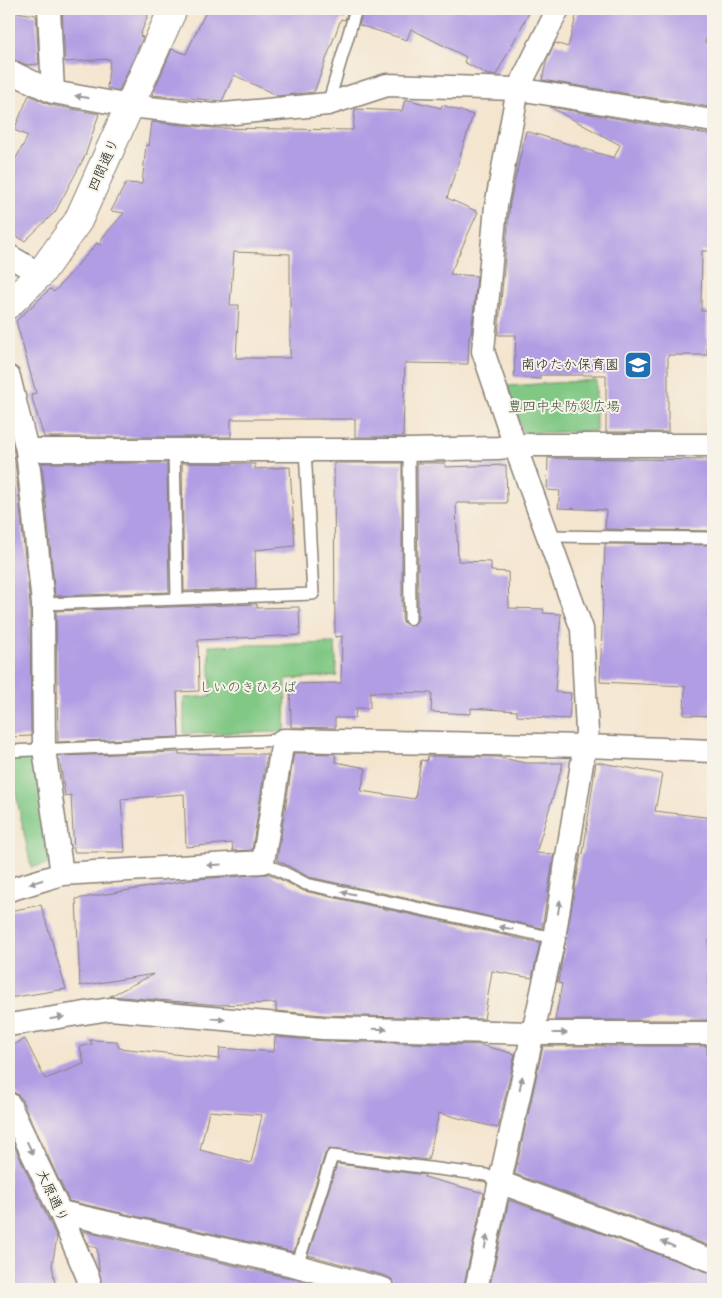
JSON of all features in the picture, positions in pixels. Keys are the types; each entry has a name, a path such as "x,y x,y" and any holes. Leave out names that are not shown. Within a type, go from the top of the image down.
{"street":[{"path":"49,9 53,92"},
{"name":"四間通り","path":"9,304 40,274 78,221 173,9"},
{"path":"476,1289 554,938 586,746 582,629 515,446 483,351 496,206 518,89 558,9"},
{"path":"9,71 53,92 130,106 214,115 328,104 387,85 518,89 713,121"},
{"path":"9,256 40,274"},
{"path":"9,377 27,450 43,604 44,749 62,874"},
{"path":"27,450 409,450 515,446 713,446"},
{"path":"9,890 62,874 263,862 283,740 586,746 713,751"},
{"path":"9,1025 110,1009 323,1028 532,1033 713,1033"},
{"name":"大原通り","path":"9,1104 60,1212 89,1280 87,1289"},
{"path":"499,1182 713,1261"},
{"path":"60,1212 298,1266 383,1289"}],"lane":[{"path":"328,104 356,9"},
{"path":"43,604 313,594 305,450"},
{"path":"409,450 410,618"},
{"path":"174,451 177,598"},
{"path":"548,536 713,538"},
{"path":"9,752 283,740"},
{"path":"263,862 306,884 554,938"},
{"path":"298,1266 332,1156 486,1175 499,1182"}],"green space":[{"name":"豊四中央防災広場","path":"596,380 596,431 523,433 508,386"},
{"name":"しいのきひろば","path":"335,643 337,676 286,679 285,732 184,734 184,698 211,696 209,646"},
{"path":"36,757 51,864 31,867 9,760"}],"building":[{"path":"62,9 150,9 140,36 143,37 119,91 107,88 110,59 65,62"},
{"path":"207,9 348,9 345,20 341,19 314,92 278,96 234,75 222,101 152,95 172,49 186,54"},
{"path":"363,9 531,9 496,75 488,75 464,62 466,57 411,29 407,40 359,25"},
{"path":"578,9 713,9 705,43 713,45 713,94 710,107 542,80 546,63 555,43 568,47"},
{"path":"9,11 36,15 39,64 27,65 9,58"},
{"path":"29,95 50,105 99,114 85,156 55,212 25,241 9,232 9,171 28,136 14,130"},
{"path":"405,99 441,108 442,105 473,115 447,198 478,212 450,274 477,276 471,335 469,335 468,364 405,363 403,437 355,437 355,419 231,419 231,437 44,437 31,395 36,393 16,321 50,289 54,292 97,243 101,245 102,238 124,213 111,211 126,183 142,184 146,145 149,146 152,122 213,128 353,130 355,109 402,111","holes":["234,252 290,254 290,358 236,358 239,305 230,305"]},
{"path":"550,107 713,135 713,251 702,251 701,311 707,311 707,355 668,355 668,432 606,432 606,375 540,375 540,379 514,377 516,335 498,335 510,202 526,131 614,158 620,145"},
{"path":"9,440 11,440 14,452 30,605 31,736 9,737"},
{"path":"548,458 713,460 713,531 605,529 606,510 558,508 560,491 547,490"},
{"path":"42,463 167,463 169,592 55,596"},
{"path":"182,463 255,464 255,469 290,467 295,546 255,550 256,589 184,591"},
{"path":"334,463 402,463 402,619 404,623 410,626 414,625 418,619 417,463 445,463 445,467 506,465 507,503 456,503 458,561 491,562 491,571 508,572 509,608 544,609 543,613 561,614 555,692 571,693 569,719 517,716 517,711 471,708 471,714 431,712 432,693 370,692 370,708 356,708 355,718 335,718 335,728 291,727 290,684 341,683 342,636 335,637"},
{"path":"605,544 713,545 713,716 684,715 685,686 600,682"},
{"path":"257,604 257,608 299,607 300,635 198,640 199,691 177,692 179,737 58,742 56,611"},
{"path":"179,752 179,754 267,754 252,850 233,851 232,843 186,847 184,794 121,799 125,852 74,852 71,795 65,796 59,756"},
{"path":"294,753 335,754 336,762 366,768 361,791 415,799 421,760 427,761 428,756 497,757 525,763 563,763 536,853 554,854 542,928 309,877 277,860"},
{"path":"596,762 662,774 655,811 713,818 713,940 709,940 708,1020 555,1020 562,984 558,983 581,854 583,854"},
{"path":"269,874 304,891 540,943 532,978 492,971 484,1019 324,1015 276,1011 276,1003 218,1005 110,996 154,974 80,986 76,899 197,879"},
{"path":"41,905 66,989 9,998 9,911"},
{"path":"275,1037 323,1041 480,1045 515,1054 498,1128 439,1113 428,1160 329,1149 325,1154 294,1252 69,1201 21,1098 16,1093 9,1091 9,1047 25,1039 45,1079 84,1064 80,1047 92,1044 90,1040 117,1041 119,1048 219,1059 220,1048 274,1052","holes":["209,1111 262,1115 251,1163 200,1150"]},
{"path":"543,1046 707,1046 707,1056 713,1057 713,1247 515,1174"},
{"path":"9,1134 57,1238 52,1265 56,1289 9,1289"},
{"path":"337,1164 425,1175 424,1177 484,1193 463,1289 396,1289 393,1280 386,1276 308,1255"},
{"path":"509,1200 713,1274 713,1289 489,1289"},
{"path":"82,1231 333,1289 101,1289 97,1248 89,1246"}],"place":[{"name":"南ゆたか保育園","path":"638,365"}]}
